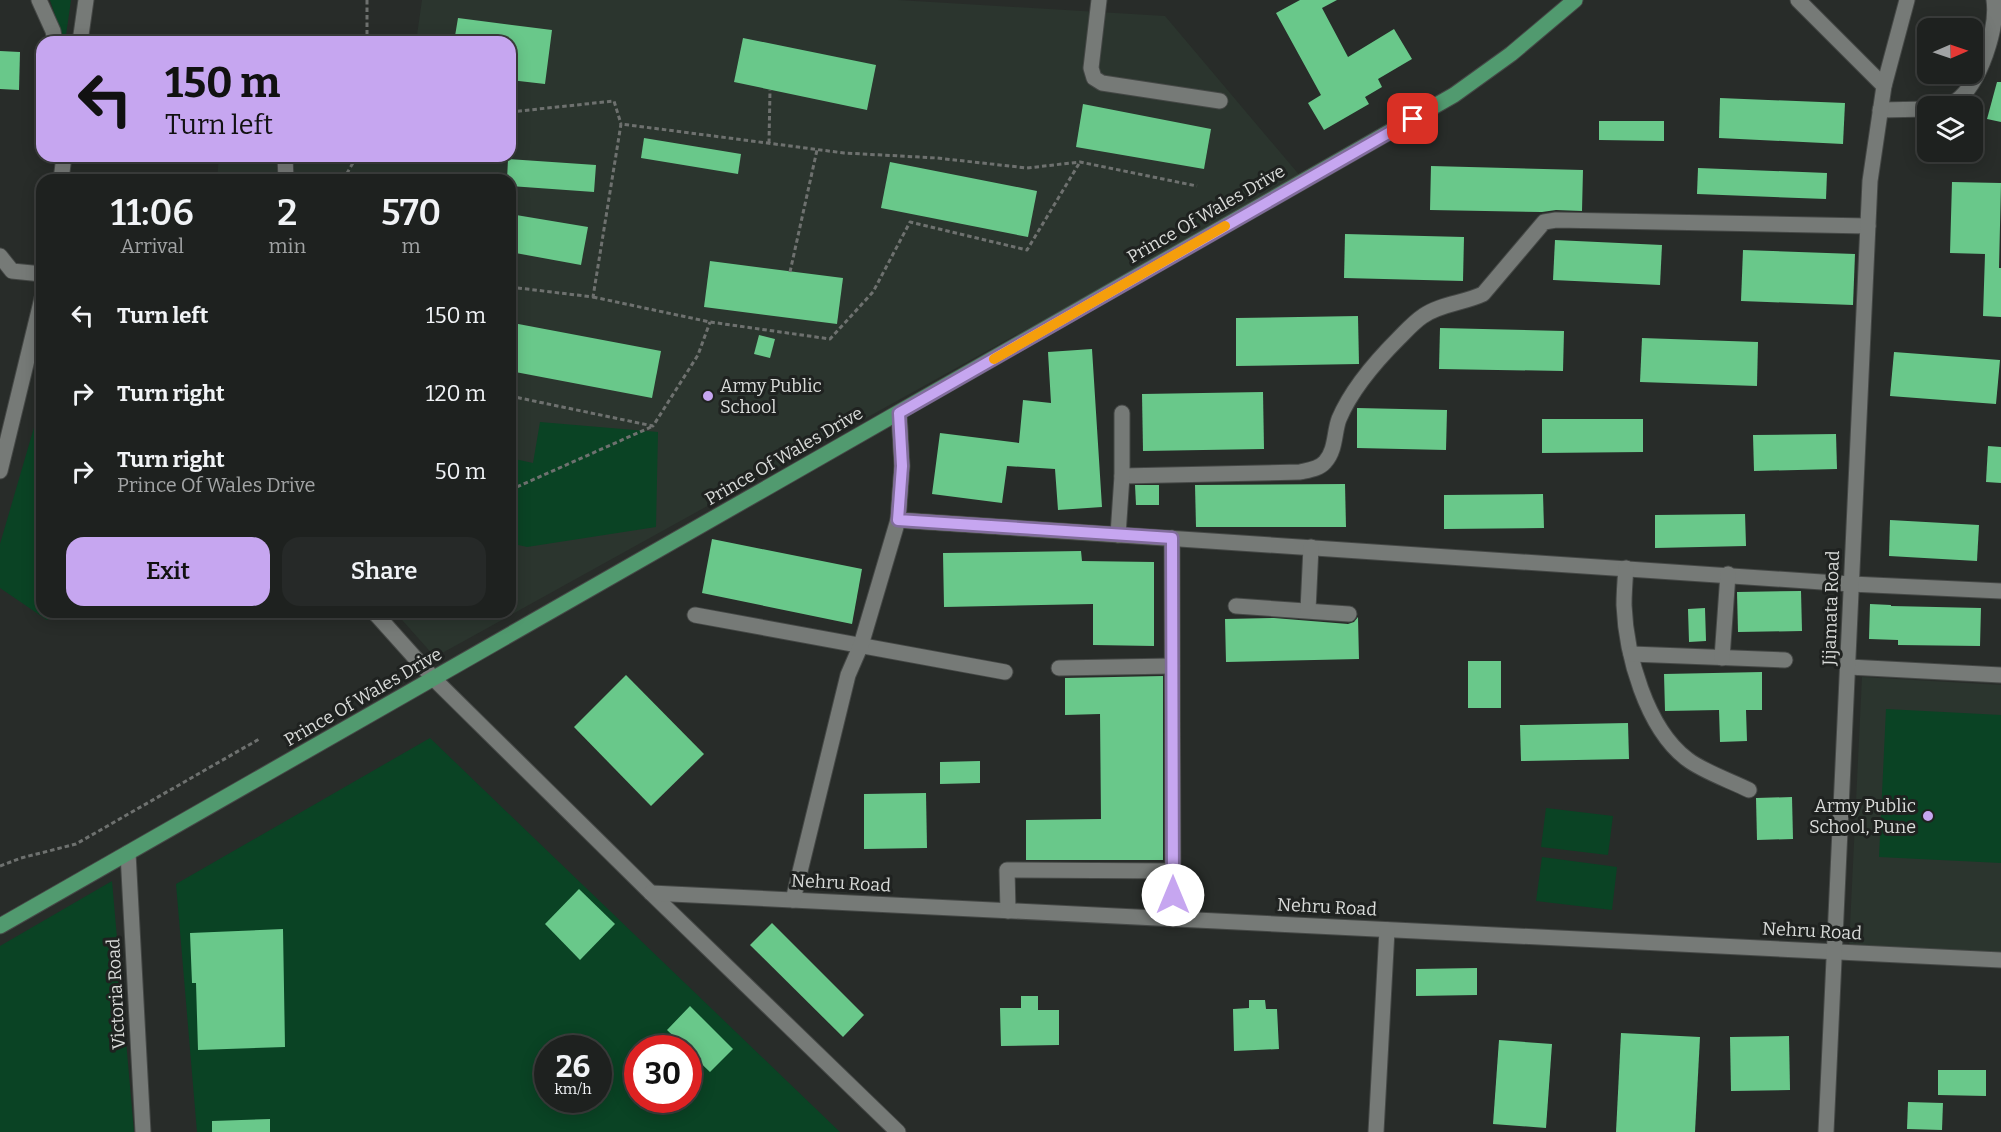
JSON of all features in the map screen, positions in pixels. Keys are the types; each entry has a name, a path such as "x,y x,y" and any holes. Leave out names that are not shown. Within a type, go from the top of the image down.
{"main road":[{"name":"Prince Of Wales Drive","path":"0,926 1454,96 1511,54 1575,0"}],"street":[{"path":"39,0 54,36"},
{"path":"81,36 86,0"},
{"path":"1099,0 1091,69 1094,78 1102,83 1220,101"},
{"path":"1798,0 1884,86"},
{"name":"Jijamata Road","path":"1826,1132 1870,181 1884,86 1907,0"},
{"path":"1961,96 1969,89 1980,71 1991,33 1994,0"},
{"path":"1881,110 1917,109"},
{"path":"1122,476 1300,472 1325,463 1332,452 1338,421 1349,399 1365,376 1399,338 1424,315 1442,307 1469,301 1483,294 1544,222 1556,220 1868,226"},
{"path":"0,256 12,271 36,273"},
{"path":"0,471 36,323"},
{"path":"793,900 848,675 861,645 898,520 902,466 899,413"},
{"path":"1118,534 1122,476 1122,413"},
{"path":"898,520 1851,584 2001,591"},
{"path":"1172,538 1173,919"},
{"path":"1308,610 1311,547"},
{"path":"1626,568 1624,606 1631,654 1652,717 1665,738 1688,760 1749,790"},
{"path":"1722,658 1728,574"},
{"path":"1236,606 1349,614"},
{"path":"695,615 1005,672"},
{"path":"379,618 434,679 898,1132"},
{"path":"1631,654 1785,660"},
{"path":"1059,668 1172,666"},
{"path":"1849,667 2001,675"},
{"name":"Victoria Road","path":"128,853 143,1132"},
{"path":"1008,911 1007,870 1173,872"},
{"name":"Nehru Road","path":"651,893 2001,960"},
{"path":"1376,1132 1387,930"}],"path":[{"path":"367,0 367,36"},
{"path":"769,143 770,90"},
{"path":"516,111 614,100 621,124 593,297"},
{"path":"621,124 844,153 937,158 1027,168 1080,162 1197,186"},
{"path":"790,272 817,150"},
{"path":"516,288 593,297 710,322 830,339 873,292 910,222 1027,250 1080,162"},
{"path":"516,487 653,426 698,355 710,322"},
{"path":"516,397 653,426"},
{"path":"0,866 21,858 76,844 261,738"}],"shaded area":[{"name":"Army Public School","path":"422,0 898,0 1165,16 1301,177 516,612 516,174 218,174 218,162 516,162 516,36 417,36"},
{"name":"Army Public School","path":"400,618 505,618 435,657"},
{"name":"Army Public School, Pune","path":"1862,677 2001,685 2001,955 1849,947"}],"green space":[{"path":"50,0 71,0 66,36 62,36"},
{"path":"36,421 36,613 0,588 0,544"},
{"path":"540,422 658,432 656,527 527,547 516,544 516,459 533,463"},
{"path":"1886,709 2001,715 2001,863 1879,857"},
{"path":"430,738 840,1132 197,1132 176,884"},
{"path":"1546,808 1613,816 1608,855 1541,847"},
{"path":"1542,857 1617,867 1612,910 1536,901"},
{"path":"112,881 134,1132 0,1132 0,946"}],"building":[{"path":"1300,0 1337,0 1322,8 1348,57 1394,29 1412,59 1378,79 1382,87 1365,97 1369,104 1324,130 1308,103 1321,95 1276,13"},
{"path":"458,18 552,30 545,84 516,81 516,36 455,36"},
{"path":"743,38 876,65 867,110 734,82"},
{"path":"0,51 20,52 19,90 0,89"},
{"path":"1997,82 2001,82 2001,122 1987,119"},
{"path":"1720,98 1845,103 1843,144 1719,138"},
{"path":"1083,104 1211,129 1204,169 1076,147"},
{"path":"1599,121 1664,121 1664,141 1599,140"},
{"path":"644,138 741,154 738,174 641,158"},
{"path":"516,160 596,165 594,192 516,186 516,174 507,174 508,162 516,162"},
{"path":"890,162 1037,191 1028,237 881,208"},
{"path":"1431,166 1583,170 1582,211 1430,210"},
{"path":"1698,168 1827,173 1826,199 1697,194"},
{"path":"1952,182 2001,183 1999,268 2001,268 2001,317 1983,316 1985,254 1950,253"},
{"path":"516,215 588,227 581,265 516,253"},
{"path":"1345,234 1464,237 1463,281 1344,278"},
{"path":"1555,240 1662,245 1660,285 1553,280"},
{"path":"1743,250 1855,254 1853,305 1741,301"},
{"path":"710,261 843,278 837,324 704,307"},
{"path":"1358,316 1359,364 1236,366 1236,318"},
{"path":"516,324 661,351 652,398 516,372"},
{"path":"1440,328 1564,331 1563,371 1439,369"},
{"path":"759,335 775,339 770,358 754,354"},
{"path":"1642,338 1758,342 1757,386 1640,382"},
{"path":"1092,349 1102,507 1058,510 1055,469 1007,466 1002,503 932,494 940,433 1019,443 1023,400 1051,403 1048,352"},
{"path":"1894,352 2000,360 1996,404 1890,396"},
{"path":"1263,392 1264,449 1143,451 1142,394"},
{"path":"1357,408 1447,410 1446,450 1357,448"},
{"path":"1542,419 1643,419 1643,452 1542,453"},
{"path":"1836,434 1837,469 1754,471 1753,435"},
{"path":"1988,446 2001,447 2001,483 1986,482"},
{"path":"1345,484 1346,527 1196,527 1195,485"},
{"path":"1135,485 1159,485 1159,505 1136,505"},
{"path":"1543,494 1544,528 1444,529 1444,495"},
{"path":"1745,514 1746,546 1655,548 1655,515"},
{"path":"1890,520 1979,525 1977,561 1889,556"},
{"path":"712,539 862,569 852,624 702,593"},
{"path":"1081,551 1082,561 1154,562 1154,646 1093,645 1093,604 944,607 943,553"},
{"path":"1801,591 1802,631 1738,632 1737,592"},
{"path":"1870,604 1981,608 1980,646 1898,645 1898,640 1869,639"},
{"path":"1705,608 1706,641 1689,642 1688,609"},
{"path":"1358,617 1359,659 1226,662 1225,619 1274,618 1348,624 1354,622"},
{"path":"1468,661 1501,661 1501,708 1468,708"},
{"path":"1762,672 1762,710 1746,710 1747,741 1720,742 1719,710 1665,711 1664,674"},
{"path":"626,675 704,754 651,806 574,727"},
{"path":"1163,676 1163,860 1026,860 1026,820 1101,819 1100,714 1065,715 1065,678"},
{"path":"1628,723 1629,759 1521,761 1520,725"},
{"path":"980,761 980,783 940,784 940,762"},
{"path":"926,793 927,848 864,849 864,794"},
{"path":"1792,797 1793,839 1757,840 1756,798"},
{"path":"579,889 615,924 580,960 545,924"},
{"path":"772,923 864,1015 843,1037 750,945"},
{"path":"283,929 285,1047 198,1050 196,983 192,983 190,933"},
{"path":"1477,968 1477,995 1416,996 1416,969"},
{"path":"1021,996 1038,996 1038,1010 1059,1010 1059,1045 1001,1046 1000,1008 1021,1008"},
{"path":"1249,1000 1265,1000 1266,1009 1277,1009 1279,1049 1234,1051 1233,1009 1249,1008"},
{"path":"690,1006 733,1049 710,1072 702,1064 702,1035 672,1035 667,1030"},
{"path":"1621,1033 1700,1037 1695,1132 1616,1132"},
{"path":"1789,1036 1790,1090 1731,1091 1730,1037"},
{"path":"1499,1040 1552,1044 1546,1128 1493,1124"},
{"path":"1938,1070 1986,1070 1986,1096 1938,1095"},
{"path":"1908,1102 1943,1103 1942,1130 1907,1129"},
{"path":"270,1119 270,1132 212,1132 212,1121"}],"slow traffic":[{"path":"994,359 1225,226"}],"place":[{"name":"Army Public School","path":"708,396"},
{"name":"Army Public School, Pune","path":"1928,816"}],"route":[{"path":"1173,895 1172,538 898,520 902,466 899,413 1413,119"}]}
